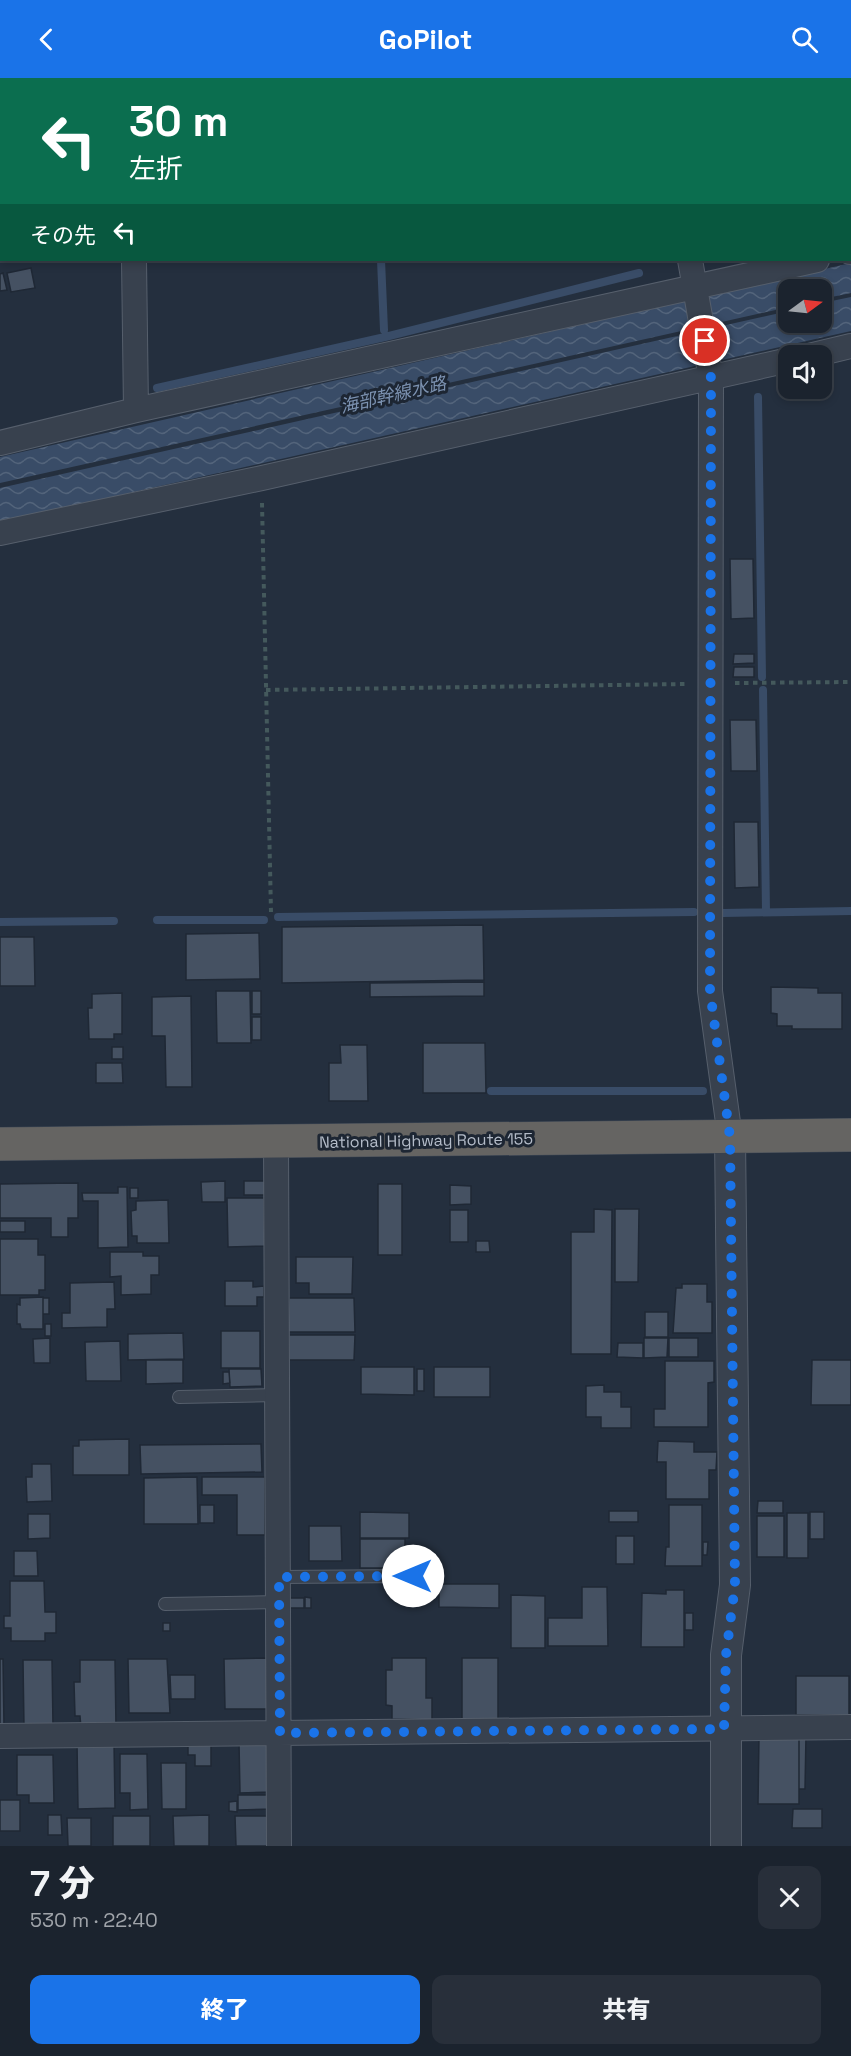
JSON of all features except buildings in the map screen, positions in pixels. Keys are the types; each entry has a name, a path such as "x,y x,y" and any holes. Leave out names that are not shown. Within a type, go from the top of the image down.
{"highway":[{"name":"National Highway Route 155","path":"0,1144 851,1135"}],"street":[{"path":"134,261 136,410"},
{"path":"690,261 710,371 710,991 730,1137 735,1585 726,1655 724,1729 726,1846"},
{"path":"0,443 136,410 694,292 813,261"},
{"path":"832,351 851,346"},
{"path":"0,533 262,478 710,371 778,362"},
{"path":"276,1141 279,1846"},
{"path":"0,1736 851,1727"}],"lane":[{"path":"179,1396 278,1395"},
{"path":"279,1577 413,1576"},
{"path":"165,1604 279,1602"}],"path":[{"path":"262,478 271,912"},
{"path":"266,690 851,682"}],"water":[{"path":"851,263 851,293 832,297 832,279 781,279"},
{"name":"海部幹線水路","path":"778,280 778,309 0,483 0,457"},
{"path":"851,297 851,331 789,345 778,345 778,347 0,522 0,488 778,313 778,333 832,333 832,301"}],"waterway":[{"path":"381,261 384,330"},
{"path":"157,388 385,337 639,273"},
{"path":"758,397 762,677"},
{"path":"763,690 766,912"},
{"path":"723,913 851,911"},
{"path":"278,917 694,912"},
{"path":"157,920 264,920"},
{"path":"0,922 114,921"},
{"path":"491,1091 703,1091"}],"route":[{"path":"413,1576 279,1577 280,1733 724,1729 726,1655 735,1585 730,1137 710,991 711,378 705,341"}]}
